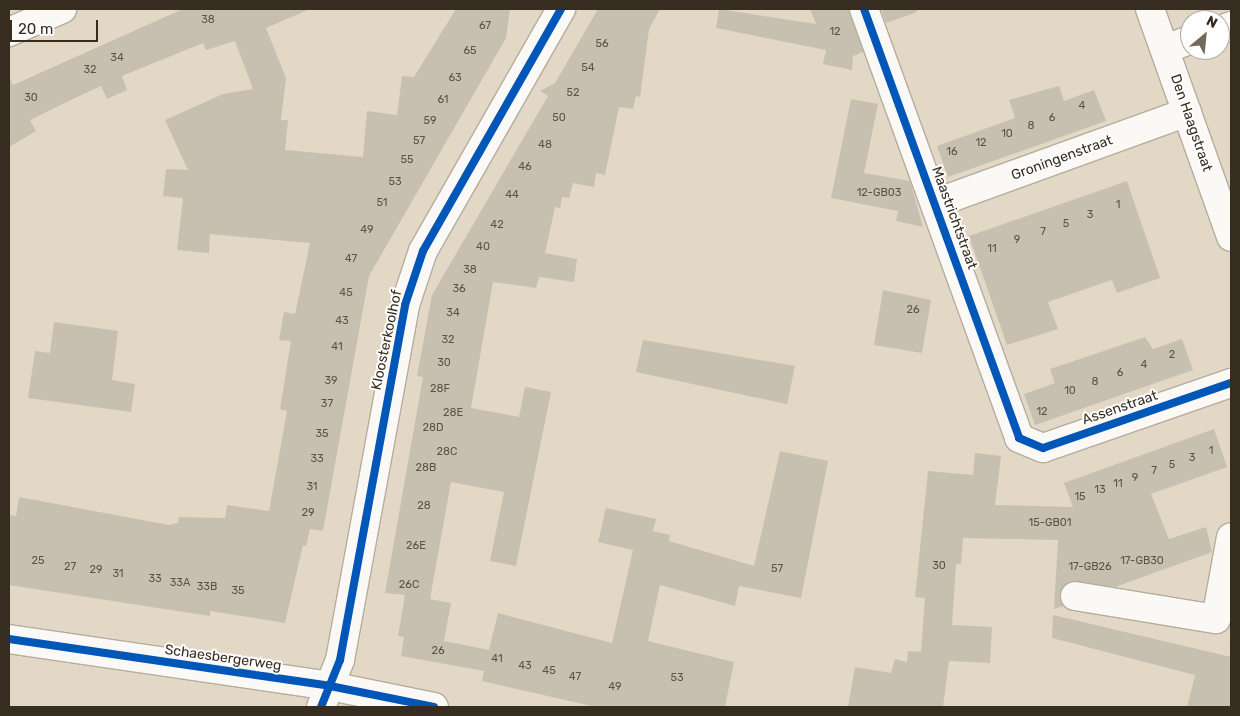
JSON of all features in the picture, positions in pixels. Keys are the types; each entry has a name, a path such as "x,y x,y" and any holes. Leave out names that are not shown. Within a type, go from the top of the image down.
{"street":[{"path":"9,32 62,9"},
{"name":"Kloosterkoolhof","path":"325,697 340,660 405,304 423,251 561,9"},
{"name":"Maastrichtstraat","path":"864,9 936,203 1019,438"},
{"name":"Den Haagstraat","path":"1150,9 1178,44 1187,112 1231,237"},
{"name":"Groningenstraat","path":"936,203 1187,112"},
{"name":"Assenstraat","path":"1019,438 1043,448 1231,383"},
{"path":"1075,596 1216,620 1231,537"},
{"name":"Schaesbergerweg","path":"9,639 325,697 434,707"}],"building":[{"path":"183,9 310,9 266,28 286,78 281,120 288,120 285,150 363,157 367,111 397,115 402,76 414,77 456,9 510,9 506,38 369,276 323,531 310,529 306,546 303,545 285,623 210,611 210,616 9,585 9,515 16,516 19,497 169,525 178,523 179,517 225,518 227,505 269,511 287,411 280,409 291,341 279,340 284,312 295,314 310,243 210,234 209,253 177,250 183,198 163,196 166,169 188,170 165,120 223,94 253,89 235,41 206,50 203,43 122,76 127,90 107,99 101,86 75,98 30,120 36,131 9,147 9,77 13,85"},
{"path":"598,9 660,9 649,29 640,97 636,96 633,109 619,107 605,175 596,173 594,187 573,183 569,198 562,197 560,208 555,207 545,253 577,259 574,282 539,277 536,288 493,282 471,408 519,417 525,387 551,392 516,566 490,561 504,492 451,482 430,599 451,603 444,641 489,650 498,613 612,643 633,550 598,542 606,508 656,519 653,531 670,535 669,541 754,566 780,451 828,461 801,598 739,586 735,606 660,585 648,641 734,662 725,707 596,707 482,681 484,671 401,656 404,637 398,636 405,595 385,593 423,377 417,376 432,295 548,96 540,91 555,83"},
{"path":"719,9 816,24 810,9 849,9 863,52 853,56 852,70 823,64 826,50 716,28"},
{"path":"881,9 917,9 917,12 886,23"},
{"path":"1059,86 1064,101 1094,90 1106,121 948,177 937,146 1015,118 1009,100"},
{"path":"851,99 878,104 864,173 910,181 923,227 896,221 898,211 831,198"},
{"path":"1127,181 1160,278 1117,293 1112,280 1048,302 1058,329 1007,345 969,236"},
{"path":"883,290 931,300 922,353 874,345"},
{"path":"54,322 118,331 112,380 135,384 131,412 28,398 35,351 50,353"},
{"path":"1145,337 1153,349 1182,339 1193,370 1035,425 1024,394 1055,383 1050,369"},
{"path":"643,340 795,366 787,404 636,372"},
{"path":"1214,429 1227,467 1151,494 1169,539 1206,527 1212,552 1115,587 1070,581 1060,593 1063,606 1054,609 1058,540 963,538 961,564 956,564 952,625 992,627 990,663 949,661 943,707 848,707 855,667 891,673 895,659 907,662 908,651 921,652 925,598 915,597 928,471 973,475 975,453 1001,456 995,505 1073,507 1064,483"},
{"path":"1053,615 1231,657 1231,707 1187,707 1195,675 1052,638"}],"cycle path":[{"path":"321,707 340,660 405,305 423,251 561,9"},
{"path":"864,9 1019,438 1043,448 1231,383"},
{"path":"9,639 330,686 434,707"}]}
